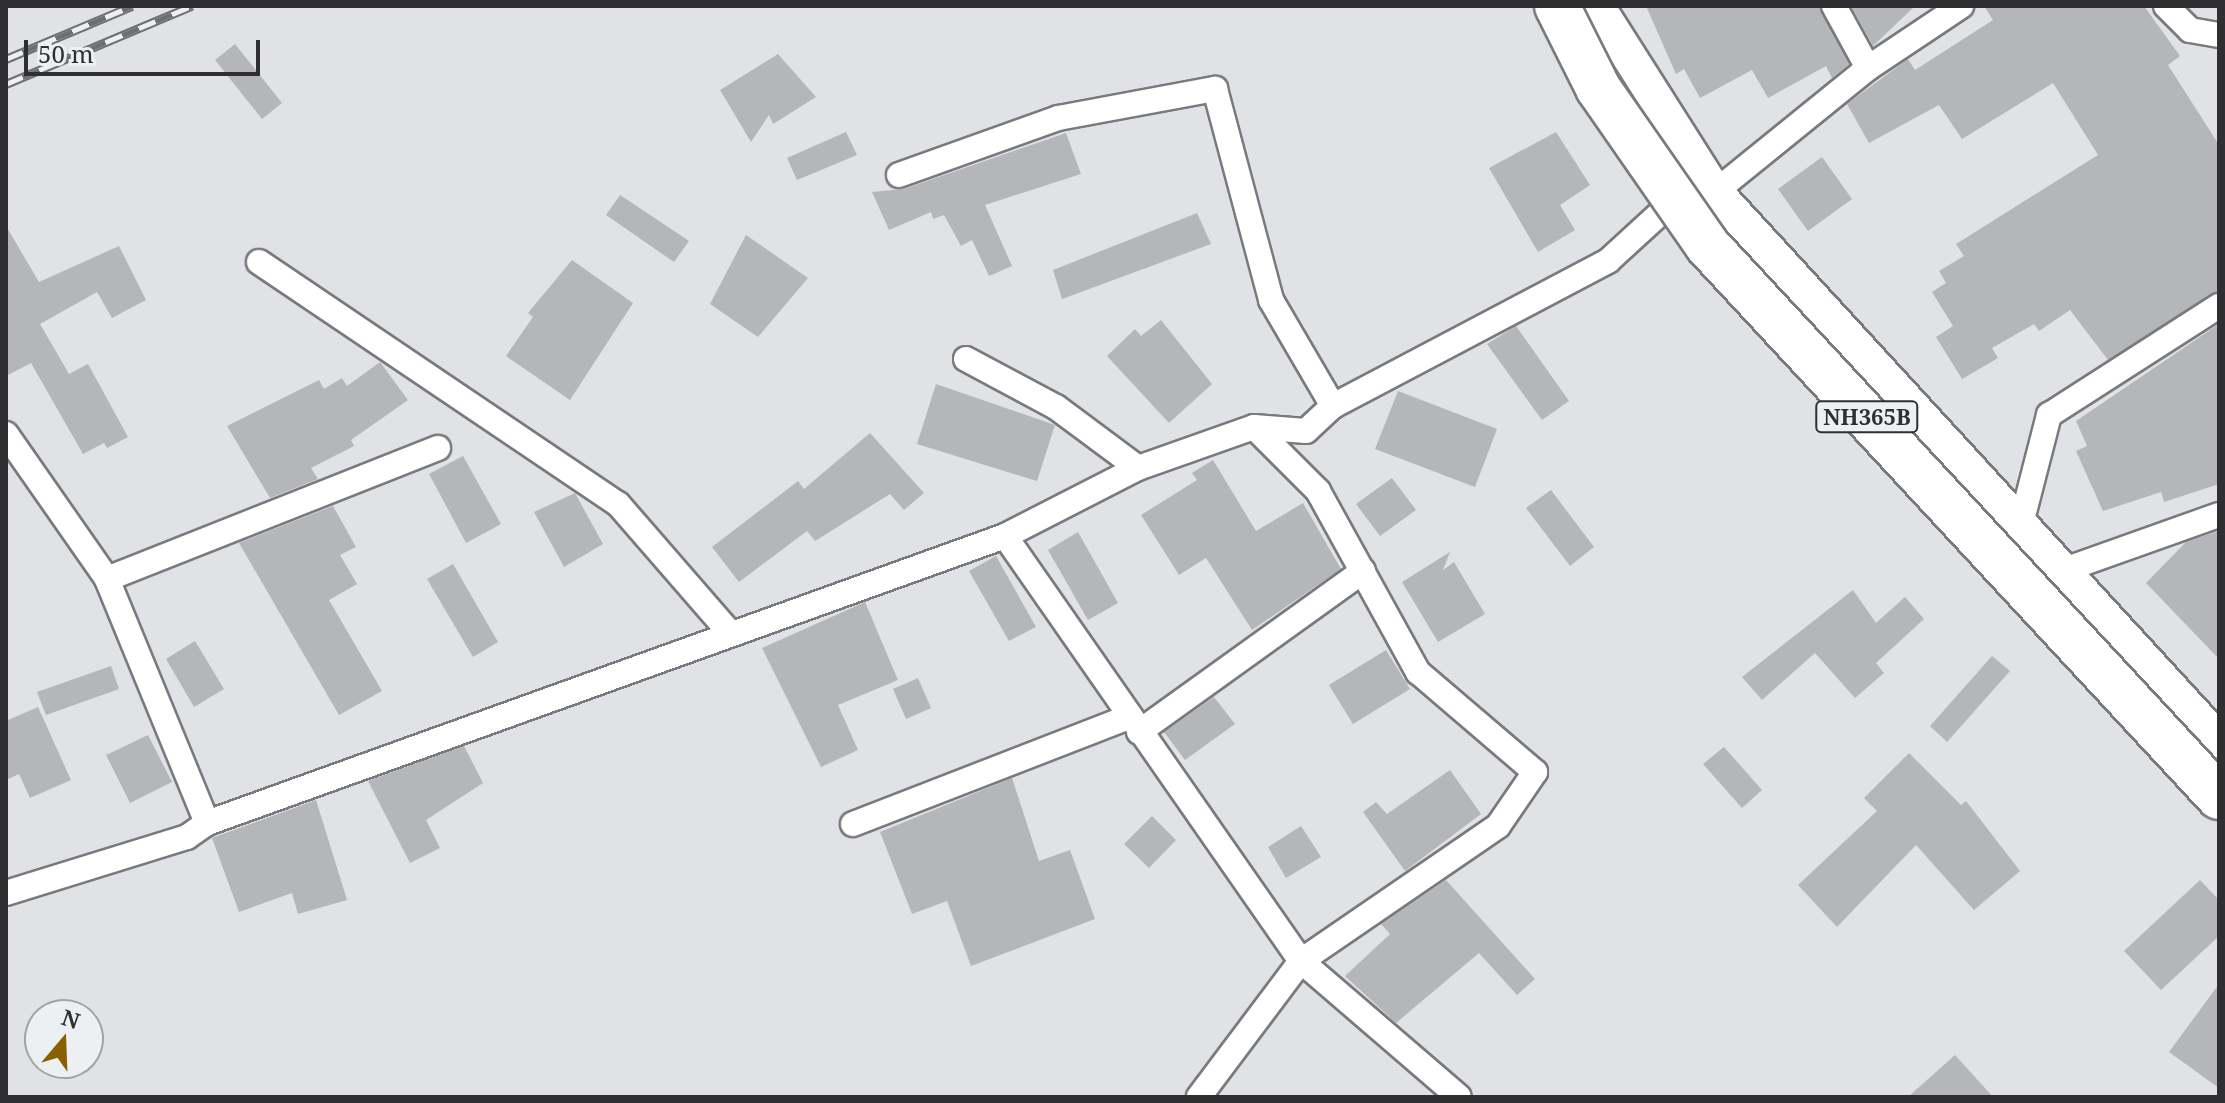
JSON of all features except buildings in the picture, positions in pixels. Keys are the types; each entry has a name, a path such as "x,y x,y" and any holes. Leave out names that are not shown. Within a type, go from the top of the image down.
{"highway":[{"name":"NH365B","path":"1557,6 1598,88 1707,245 2219,797"}],"street":[{"path":"1597,6 1708,184 2021,524 2067,569 2219,741"},
{"path":"1834,6 1868,68"},
{"path":"6,893 187,837 207,823 1005,536 1138,468 1254,427 1306,431 1333,406 1499,325 1608,261 1868,68 1961,6"},
{"path":"2166,6 2190,30 2219,35"},
{"path":"899,175 1058,118 1215,89 1271,300 1333,406"},
{"path":"259,262 618,504 731,634"},
{"path":"2021,524 2049,415 2219,306"},
{"path":"966,359 1056,407 1138,468"},
{"path":"1199,1097 1301,961 1498,826 1535,772 1418,672 1318,491 1254,427"},
{"path":"6,434 107,579 207,823"},
{"path":"107,579 438,448"},
{"path":"2067,569 2219,515"},
{"path":"1005,536 1301,961 1459,1097"},
{"path":"853,824 1134,725 1363,571"}],"railway":[{"path":"6,59 132,6"},
{"path":"6,84 192,6"}]}
